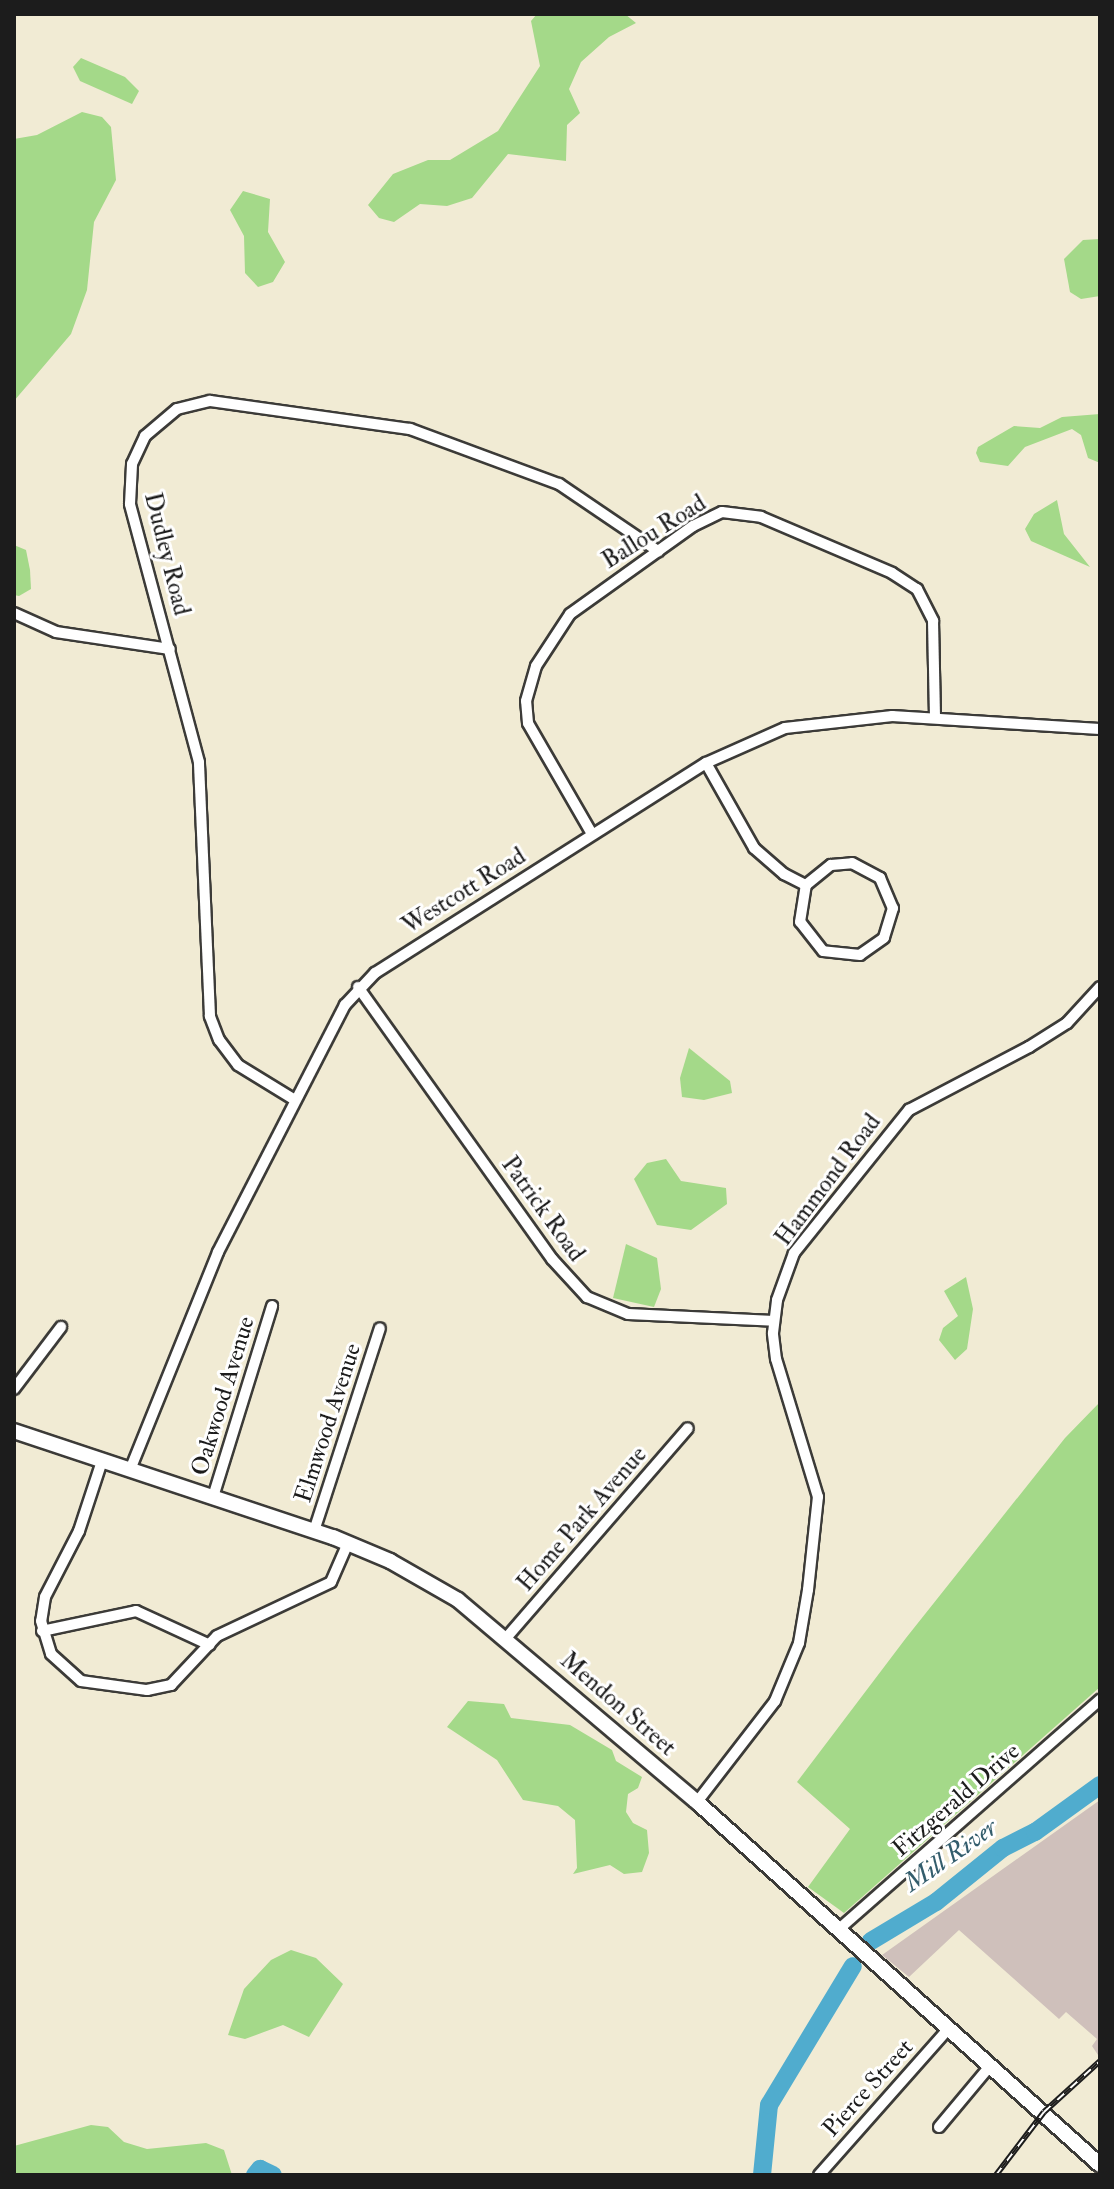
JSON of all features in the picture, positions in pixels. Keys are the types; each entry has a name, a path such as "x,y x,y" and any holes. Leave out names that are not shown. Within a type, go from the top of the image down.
{"main road":[{"name":"Mendon Street","path":"14,1431 348,1543 420,1576 507,1637 697,1802 1100,2165"}],"street":[{"name":"Dudley Road","path":"295,1100 238,1065 219,1040 210,1016 199,762 130,504 130,474 151,428 177,409 198,402 248,405 434,435 559,484 658,551"},
{"name":"Ballou Road","path":"592,834 531,730 528,687 546,645 570,614 693,526 733,510 892,573 917,589 931,611 935,718"},
{"path":"14,613 56,632 170,649"},
{"name":"Westcott Road","path":"130,1470 194,1303 295,1100 358,987 592,834 706,763 748,741 815,721 935,718 1100,729"},
{"path":"706,763 754,848 776,869 806,885"},
{"path":"852,863 872,871 887,887 893,908 884,938 868,952 850,957 815,946 799,913 806,885 831,865 852,863"},
{"name":"Patrick Road","path":"358,987 552,1259 587,1297 628,1314 774,1321"},
{"name":"Hammond Road","path":"697,1802 775,1701 799,1643 808,1590 818,1497 776,1359 774,1321 784,1278 803,1240 909,1110 1029,1047 1067,1023 1100,987"},
{"name":"Oakwood Avenue","path":"213,1497 272,1306"},
{"path":"14,1389 61,1327"},
{"name":"Elmwood Avenue","path":"314,1531 380,1328"},
{"name":"Home Park Avenue","path":"507,1637 688,1428"},
{"path":"102,1461 79,1531 45,1597 42,1631 59,1666 81,1681 147,1690 171,1685 229,1629 322,1588 337,1574 348,1543"},
{"path":"42,1631 136,1611 210,1645"},
{"name":"Fitzgerald Drive","path":"838,1930 1100,1700"},
{"name":"Pierce Street","path":"819,2175 948,2029"},
{"path":"939,2127 990,2066"}],"shaded area":[{"path":"1100,1800 1100,2058 1092,2046 1097,2039 1066,2012 1059,2019 959,1930 909,1977 882,1955"}],"green space":[{"path":"537,14 625,14 636,23 609,37 581,62 569,89 580,113 567,125 566,161 508,154 472,198 447,206 420,204 394,222 379,218 368,205 393,174 428,160 450,160 498,131 540,66 531,21"},
{"path":"81,58 125,77 139,91 132,104 80,81 73,67"},
{"path":"82,112 102,117 111,127 116,180 94,222 87,290 71,334 14,401 14,139 37,135"},
{"path":"243,191 270,199 268,232 285,262 273,282 258,287 245,273 244,236 230,210"},
{"path":"1100,239 1100,296 1081,299 1070,292 1064,259 1083,240"},
{"path":"1100,414 1100,463 1088,458 1081,435 1072,429 1025,447 1008,466 980,462 976,453 978,447 1014,426 1040,428 1062,417"},
{"path":"1057,500 1064,534 1090,567 1031,541 1025,529 1034,514"},
{"path":"14,545 26,550 30,570 31,589 19,596 14,595"},
{"path":"689,1048 730,1081 732,1093 704,1100 682,1097 680,1078"},
{"path":"666,1159 681,1181 726,1188 727,1204 691,1230 657,1225 634,1179 647,1163"},
{"path":"626,1244 657,1258 661,1289 654,1307 613,1298"},
{"path":"966,1277 973,1309 967,1349 955,1360 939,1340 943,1328 958,1316 944,1291"},
{"path":"1100,1402 1100,1687 844,1913 808,1887 850,1829 797,1782 906,1638 1065,1438"},
{"path":"468,1701 504,1704 511,1718 570,1725 612,1750 616,1761 642,1777 638,1788 628,1794 626,1812 633,1823 647,1830 649,1853 642,1872 624,1874 610,1865 573,1874 577,1868 575,1820 558,1806 523,1800 497,1760 447,1727"},
{"path":"291,1950 316,1958 343,1984 309,2037 283,2025 245,2039 228,2035 244,1989 271,1960"},
{"path":"91,2125 108,2127 124,2142 147,2149 206,2143 224,2150 232,2175 14,2175 14,2146"}],"waterway":[{"name":"Mill River","path":"871,1941 936,1902 1003,1848 1035,1832 1100,1785"},
{"name":"Mill River","path":"762,2175 769,2105 853,1966"},
{"name":"Mill River","path":"255,2175 260,2169 273,2175"}],"railway":[{"path":"996,2175 1044,2112 1100,2061"}]}
